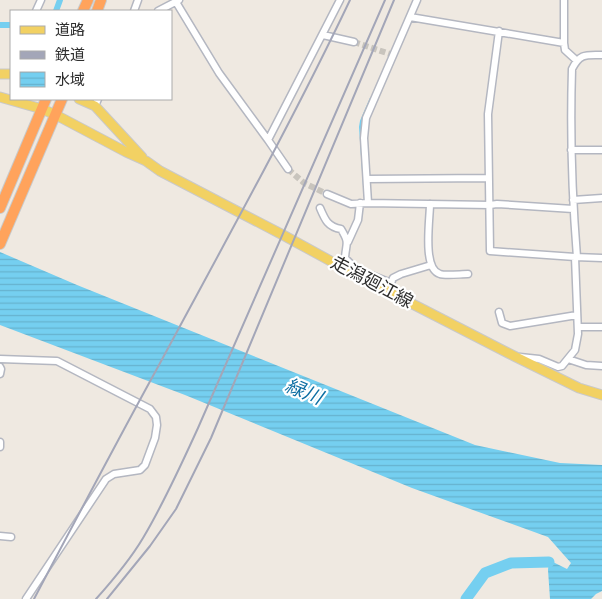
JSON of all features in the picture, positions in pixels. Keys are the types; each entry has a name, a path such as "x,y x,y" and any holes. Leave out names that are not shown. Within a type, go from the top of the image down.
{"highway":[{"path":"0,208 46,100"},
{"path":"0,244 62,100"}],"main road":[{"name":"走潟廻江線","path":"0,97 54,119 146,161"},
{"name":"走潟廻江線","path":"96,102 146,161 160,172 357,272 514,356 579,388 602,395"}],"street":[{"path":"268,140 340,0"},
{"path":"368,203 364,138 366,118 417,0"},
{"path":"564,0 565,50 576,60"},
{"path":"160,10 177,1 219,73 288,170"},
{"path":"410,17 564,43"},
{"path":"499,31 488,103 490,251 602,258"},
{"path":"323,35 354,42"},
{"path":"514,356 539,359 558,367 562,366 576,350 578,315 571,150 572,69 576,60 585,55 602,55"},
{"path":"571,150 602,150"},
{"path":"367,179 488,178"},
{"path":"327,194 351,204 497,204 573,209"},
{"path":"573,200 602,198"},
{"path":"360,203 358,220 348,242 345,258 357,272 391,283 393,278 401,274 431,265"},
{"path":"430,204 428,256 432,269 440,274 468,274"},
{"path":"320,208 323,217 333,228 341,229 348,242"},
{"path":"499,312 502,323 510,326 578,315"},
{"path":"578,327 602,327"},
{"path":"0,359 56,361 150,408 156,418 157,425 155,438 146,465 140,470 114,474 106,479 26,599"},
{"path":"568,359 586,366 602,366"},
{"path":"0,367 0,374"},
{"path":"0,442 0,448"},
{"path":"0,536 11,537"}],"water":[{"name":"緑川","path":"0,252 77,285 475,445 560,463 602,465 602,591 591,599 550,599 549,560 567,569 571,563 548,537 412,488 185,395 0,325"}],"waterway":[{"path":"56,10 60,0"},
{"path":"0,25 10,25"},
{"path":"364,186 360,127 371,98"},
{"path":"466,599 485,573 511,563 549,562"}],"tunnel":[{"path":"354,42 393,55"},
{"path":"288,169 304,183 327,194"}],"railway":[{"path":"34,599 257,184 350,0"},
{"path":"96,599 121,570 138,546 172,484 385,0"},
{"path":"107,599 150,546 176,509 211,438 394,0"}]}
